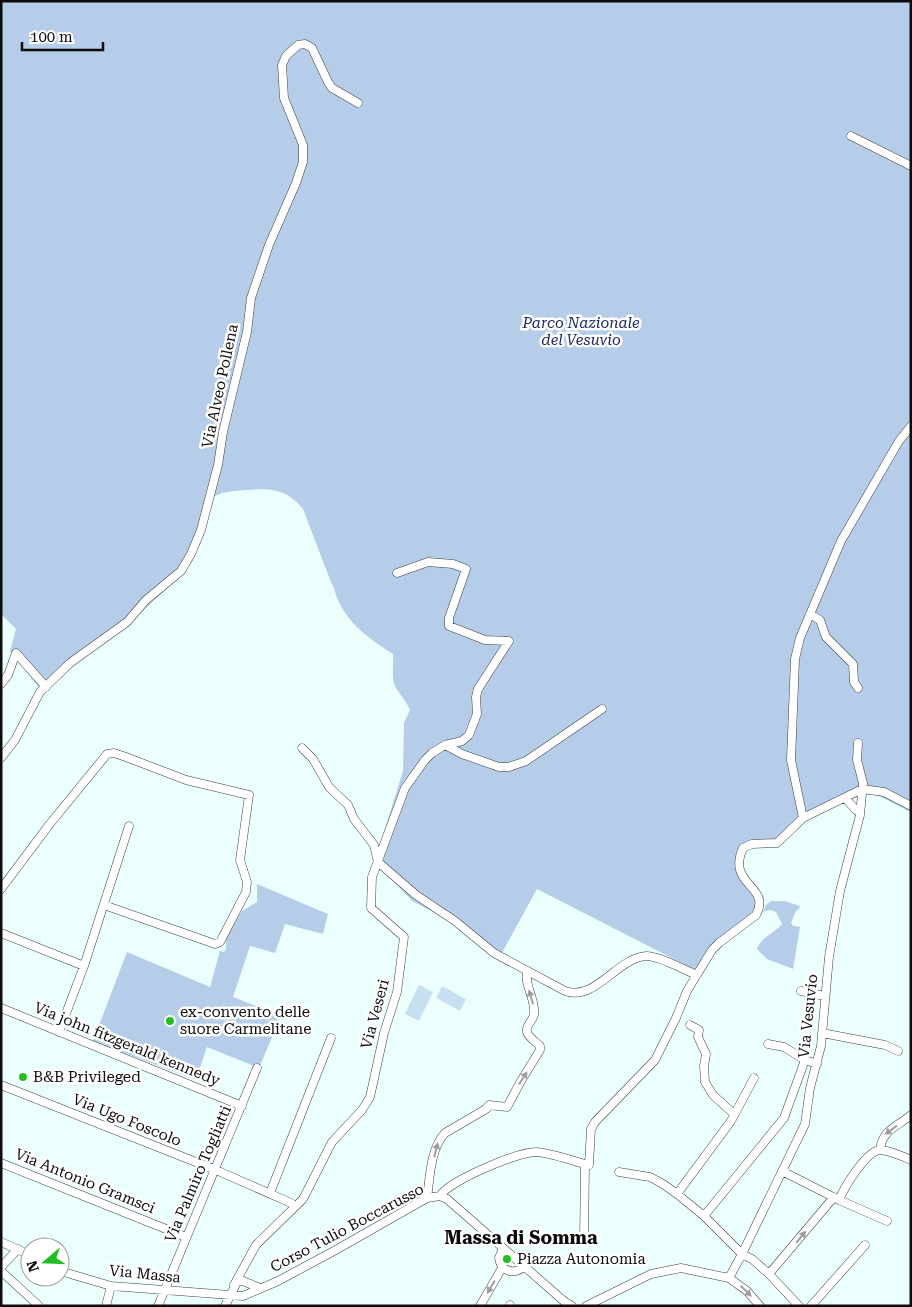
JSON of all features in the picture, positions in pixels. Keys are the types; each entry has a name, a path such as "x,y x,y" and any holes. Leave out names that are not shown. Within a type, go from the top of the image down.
{"street":[{"name":"Via Alveo Pollena","path":"1,758 15,740 40,692 70,664 127,622 146,600 182,571 201,530 218,466 247,332 251,298 269,245 303,162 303,145 284,98 282,65 286,56 298,44 305,44 312,48 332,88 358,103"},
{"path":"851,136 911,166"},
{"path":"804,818 791,760 793,678 800,638 841,541 899,441 911,426"},
{"name":"Via Veseri","path":"242,1270 256,1245 303,1199 332,1142 362,1110 372,1091 378,1053 397,992 404,937 371,908 372,877 405,788 425,760 445,745 462,741 469,735 477,714 476,697 478,689 510,641 485,640 449,626 449,618 466,569 453,564 428,562 396,573"},
{"path":"810,614 820,620 829,640 843,652 852,664 854,682 858,688"},
{"path":"1,684 8,675 16,653 46,687"},
{"path":"445,745 462,754 499,767 509,767 526,761 602,709"},
{"name":"Via Vesuvio","path":"729,1278 805,1124 810,1088 817,1064 822,1033 829,957 840,891 860,812 862,776 857,760 858,743"},
{"path":"302,748 314,759 328,788 348,805 354,819 374,845 378,862 416,896 455,921 494,953 565,991 577,993 589,990 626,964 642,957 656,958 697,975"},
{"path":"1,889 49,825 107,754 114,753 186,780 250,795 240,860 247,882 246,892 220,942 215,944 104,905"},
{"path":"584,1241 587,1164 591,1129 595,1122 655,1060 687,991 712,950 756,915 760,908 758,894 745,880 738,867 738,858 743,848 752,844 777,843 804,818 862,789 884,792 911,806"},
{"path":"845,798 860,812"},
{"path":"60,1032 84,966 129,826"},
{"path":"1,933 84,966"},
{"path":"427,1198 434,1156 441,1138 445,1133 486,1109 489,1105 507,1107 520,1081 540,1050 540,1046 527,1033 526,1029 534,1016 534,1010 526,983 526,971"},
{"path":"801,992 825,996"},
{"name":"Via john fitzgerald kennedy","path":"1,1008 242,1106"},
{"path":"690,1025 699,1030 698,1037 706,1051 704,1072 709,1089 734,1114"},
{"path":"822,1033 885,1045 898,1051"},
{"path":"270,1193 331,1038"},
{"path":"768,1044 784,1047 805,1060 817,1064"},
{"path":"704,1216 784,1118 805,1060"},
{"name":"Via Palmiro Togliatti","path":"158,1306 257,1068"},
{"path":"677,1194 734,1114 754,1078"},
{"name":"Via Ugo Foscolo","path":"1,1085 216,1170 291,1203"},
{"path":"880,1150 882,1138 887,1132 911,1115"},
{"path":"769,1274 836,1199 870,1153 880,1150 911,1160"},
{"path":"440,1196 446,1189 477,1171 512,1157 536,1152 587,1164"},
{"name":"Via Antonio Gramsci","path":"1,1162 186,1237"},
{"path":"782,1171 836,1199 886,1221"},
{"path":"619,1172 650,1177 677,1194 704,1216 742,1254 752,1259 769,1274 799,1306"},
{"name":"Corso Tulio Boccarusso","path":"247,1294 278,1281 427,1198 440,1196 447,1199 564,1302 572,1306"},
{"path":"1,1242 18,1250 1,1267"},
{"path":"811,1306 865,1245"},
{"path":"503,1248 498,1258 502,1268 516,1272 524,1266"},
{"path":"480,1306 502,1268"},
{"path":"586,1306 641,1278 674,1268 688,1268 729,1278 747,1290 760,1306"},
{"path":"234,1291 243,1296 249,1290 242,1270"},
{"path":"234,1291 242,1270"},
{"path":"1,1271 39,1306"},
{"name":"Via Massa","path":"70,1274 111,1286 216,1294 234,1291"},
{"path":"216,1294 224,1306 239,1281 260,1288"},
{"path":"106,1306 111,1286"}],"green space":[{"name":"Parco Nazionale del Vesuvio","path":"1,1 911,1 911,812 875,795 866,795 840,803 808,818 783,842 776,845 753,848 748,851 741,865 764,897 763,910 758,918 726,941 716,951 703,974 537,889 498,960 449,920 412,901 387,874 377,854 403,771 404,723 410,710 394,682 393,654 354,624 337,598 303,509 291,497 271,490 233,491 213,497 192,562 181,576 130,622 65,672 44,694 10,651 16,629 1,614"},
{"path":"257,884 328,914 323,934 285,924 275,953 250,946 233,997 281,1016 259,1068 207,1047 196,1080 93,1041 127,952 210,987 220,951 224,952 226,949 226,938 242,911 257,902"},
{"path":"771,901 785,901 800,906 791,923 793,926 800,927 793,969 767,959 757,949 765,938 782,924 776,912 770,910 763,912 766,905"}],"shaded area":[{"path":"419,985 433,992 419,1021 405,1014"},
{"path":"442,986 466,999 460,1011 436,998"}],"place":[{"name":"ex-convento delle suore Carmelitane","path":"170,1021"},
{"name":"B&B Privileged","path":"23,1077"},
{"name":"Piazza Autonomia","path":"507,1259"}],"district":[{"name":"Massa di Somma","path":"521,1238"}]}
